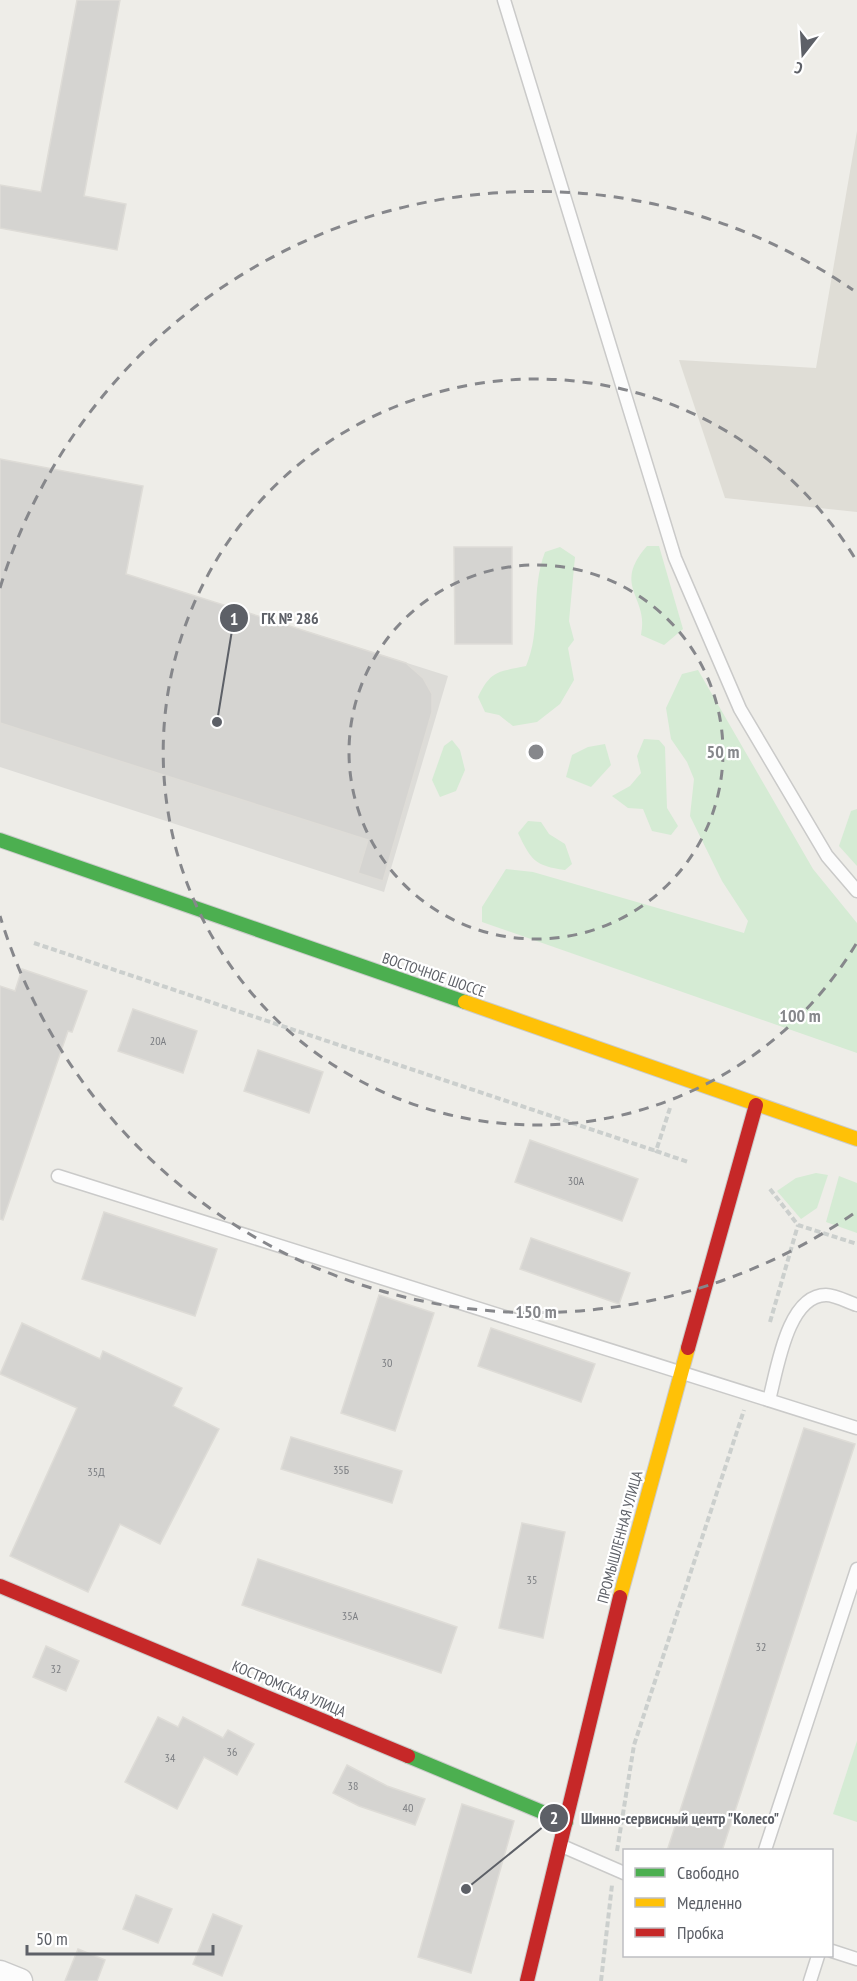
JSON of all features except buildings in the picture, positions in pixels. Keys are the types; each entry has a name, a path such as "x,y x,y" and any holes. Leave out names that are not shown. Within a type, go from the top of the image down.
{"street":[{"name":"ВОСТОЧНОЕ ШОССЕ","path":"0,840 857,1139"},
{"name":"ПРОМЫШЛЕННАЯ УЛИЦА","path":"527,1981 627,1568 756,1105"},
{"name":"КОСТРОМСКАЯ УЛИЦА","path":"0,1586 566,1822"},
{"path":"0,1973 20,1981"}],"lane":[{"path":"504,0 675,558 740,709 827,856 857,891"},
{"path":"58,1176 857,1428"},
{"path":"769,1400 793,1316 806,1301 825,1295 857,1305"},
{"path":"766,1849 857,1569"},
{"path":"561,1846 619,1871"},
{"path":"833,1952 857,1959"},
{"path":"810,1981 818,1957"}],"path":[{"path":"34,943 688,1162"},
{"path":"657,1151 670,1108"},
{"path":"770,1189 798,1225 857,1244"},
{"path":"769,1326 798,1225"},
{"path":"601,1981 619,1871 634,1745 749,1394"}],"shaded area":[{"path":"857,131 857,512 725,498 679,360 816,368"},
{"path":"0,534 448,676 384,892 0,767"}],"green space":[{"path":"647,546 659,546 683,629 664,645 641,635 641,611 634,592 632,572"},
{"path":"560,547 575,557 569,621 574,640 568,648 574,680 560,704 537,722 513,726 499,715 485,712 478,697 487,682 496,674 526,666 534,638 538,581 545,552"},
{"path":"698,670 813,869 857,923 857,1053 482,922 482,907 506,869 533,872 744,933 748,921 722,881 690,816 694,779 687,762 671,739 666,708 682,674"},
{"path":"644,739 659,740 665,747 667,808 678,826 671,835 652,831 643,809 628,808 612,796 630,786 641,773 637,756"},
{"path":"452,740 460,750 465,770 456,791 440,797 432,780 444,746"},
{"path":"605,744 611,765 591,787 566,777 572,755 588,747"},
{"path":"857,809 857,866 839,846 851,811"},
{"path":"528,821 541,822 549,834 565,844 572,864 565,870 540,864 535,860 518,833"},
{"path":"816,1173 828,1175 817,1208 801,1219 777,1191 796,1178"},
{"path":"839,1176 857,1183 857,1233 826,1222"},
{"path":"857,1741 857,1822 833,1814"}],"traffic: fast":[{"path":"0,840 465,1002"},
{"path":"408,1756 566,1822"}],"traffic: slow":[{"path":"465,1002 857,1139"},
{"path":"620,1597 688,1348"}],"traffic: jam":[{"path":"688,1348 756,1105"},
{"path":"0,1586 408,1756"},
{"path":"527,1981 620,1597"}],"place":[{"name":"ГК № 286","path":"217,722"},
{"name":"Шинно-сервисный центр \"Колесо\"","path":"466,1889"}]}
